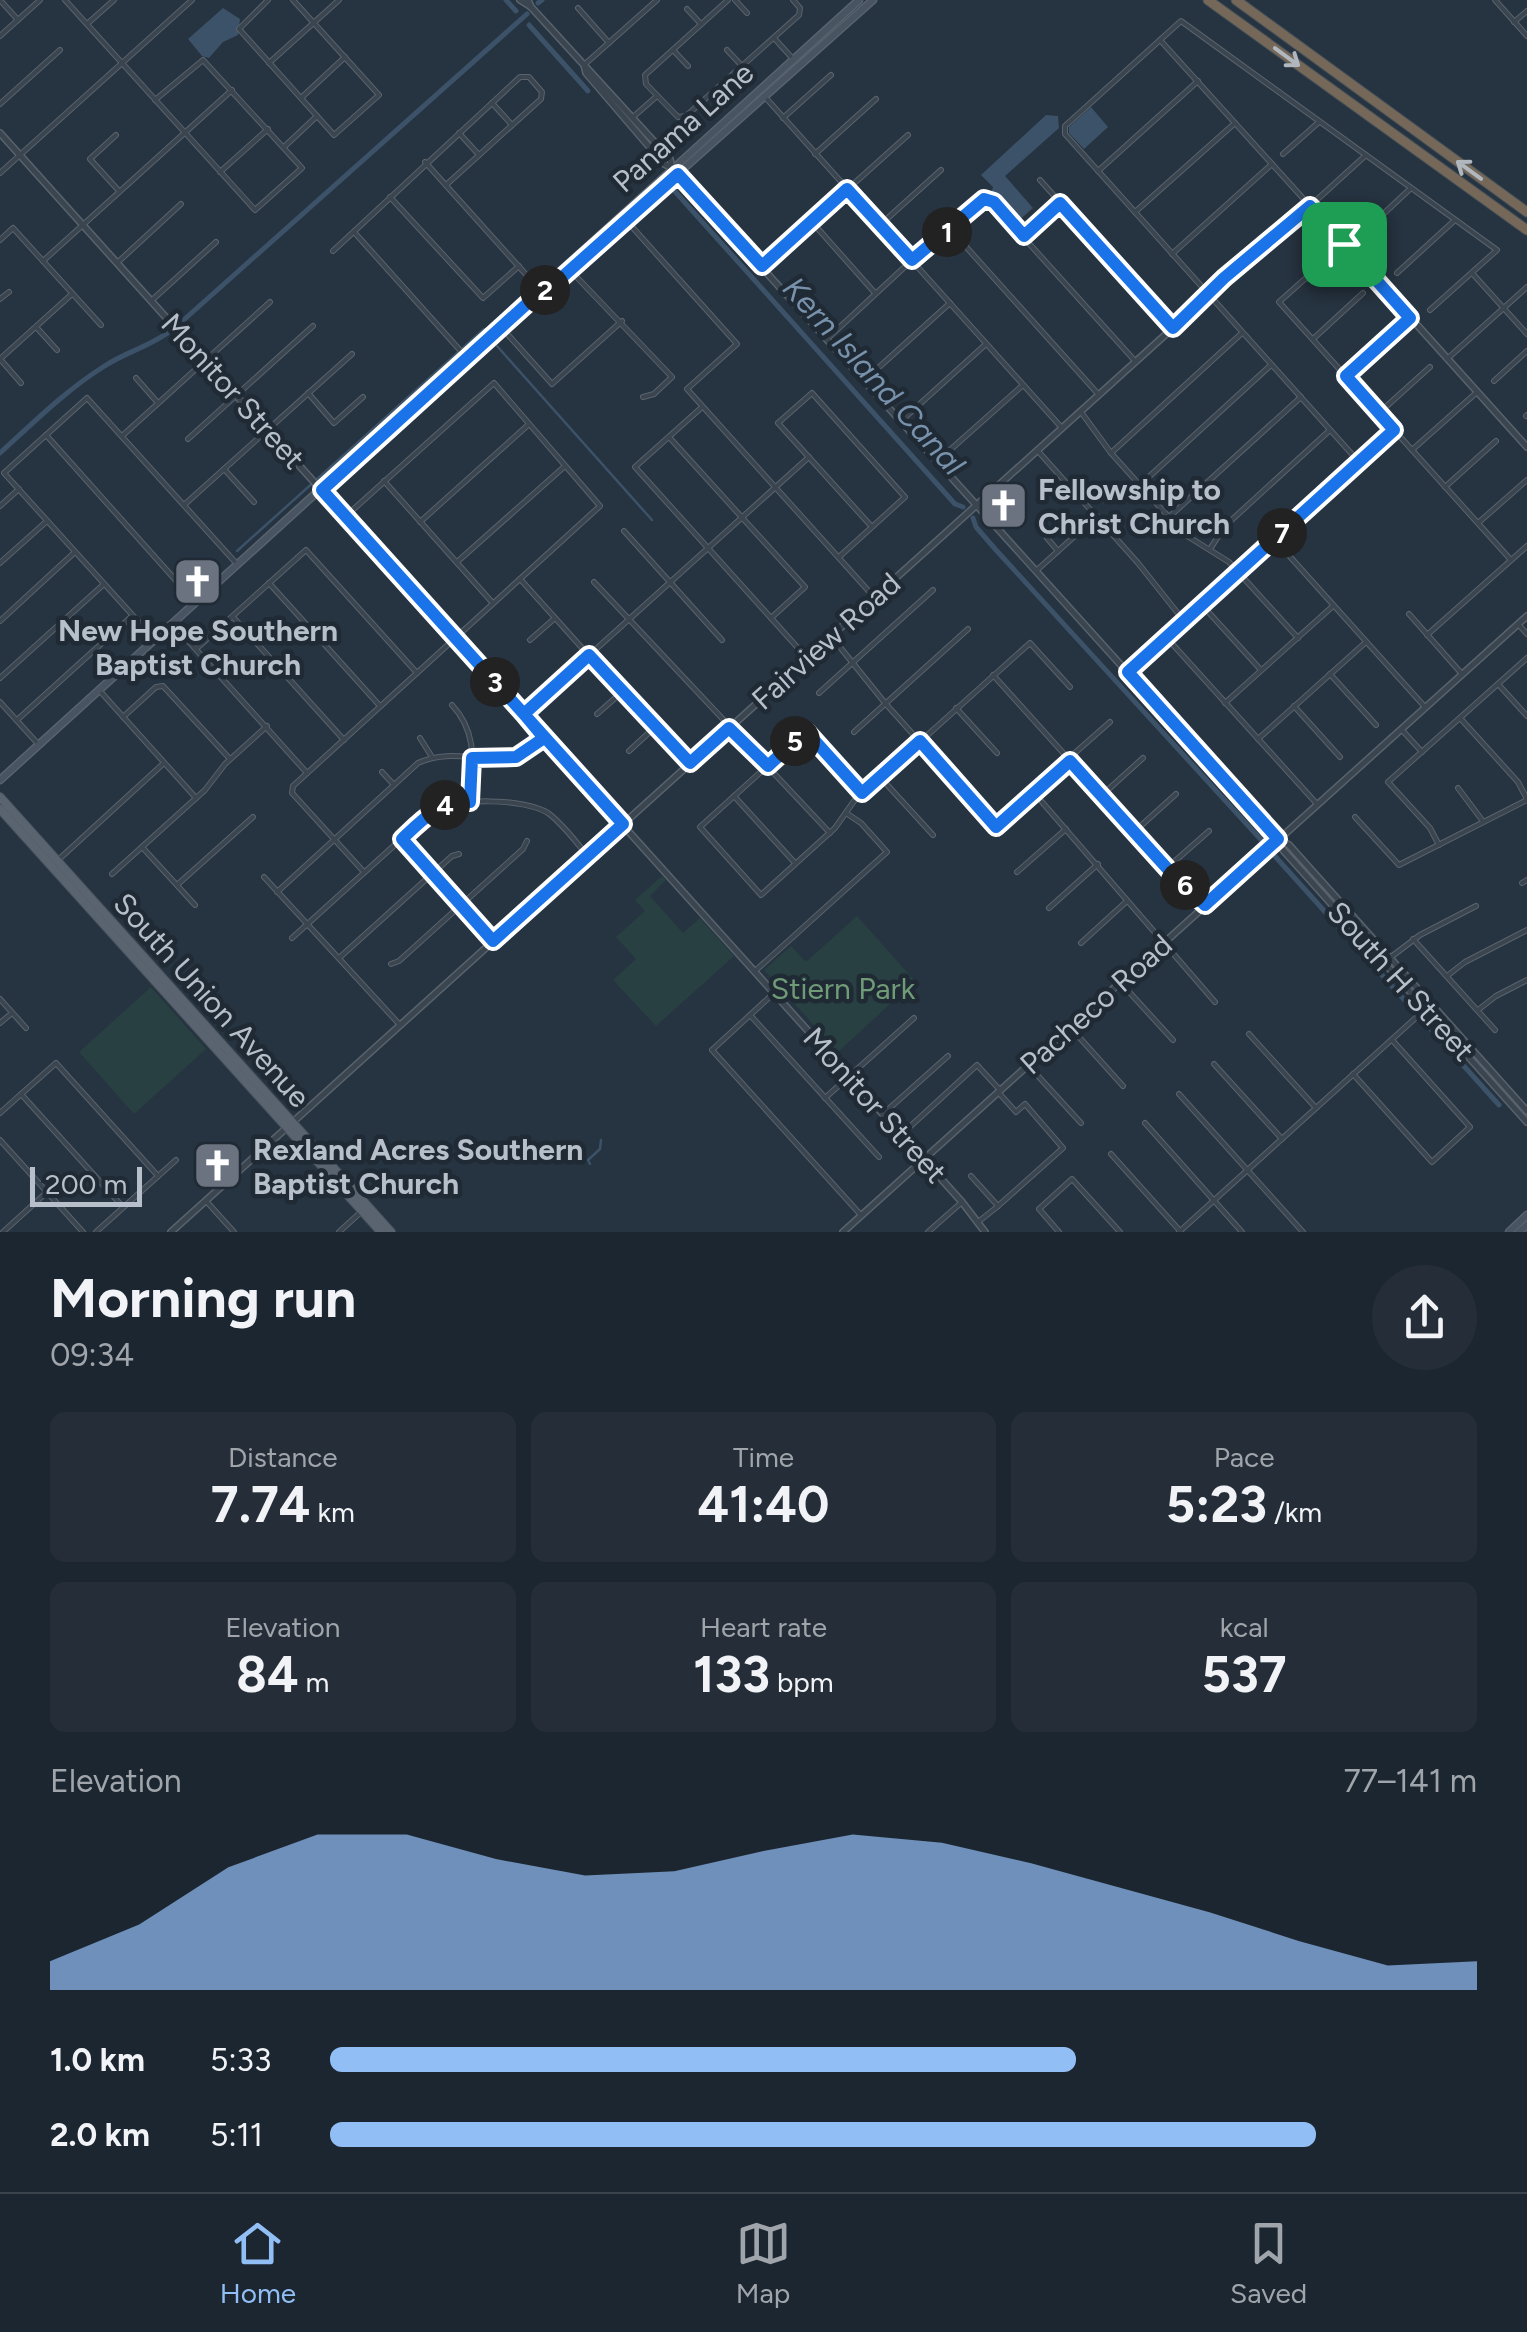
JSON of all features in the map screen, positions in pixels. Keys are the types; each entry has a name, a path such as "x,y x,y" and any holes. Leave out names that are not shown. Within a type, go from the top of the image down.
{"highway":[{"path":"1208,0 1527,230"},
{"path":"1236,0 1527,212"}],"main road":[{"path":"850,20 849,14 862,0"},
{"name":"Panama Lane","path":"0,780 568,268 771,78 862,0"},
{"name":"Panama Lane","path":"675,170 873,0"},
{"path":"786,76 793,59"},
{"path":"764,96 771,78"},
{"name":"South Union Avenue","path":"0,802 20,818 174,991 381,1232"},
{"name":"South Union Avenue","path":"0,802 115,937 290,1125 328,1173 390,1232"},
{"path":"115,937 146,960"},
{"path":"147,972 174,991"},
{"path":"1509,1232 1527,1215"},
{"path":"1519,1232 1527,1225"}],"street":[{"path":"0,0 18,20"},
{"path":"0,36 40,0"},
{"path":"65,0 184,133 256,210 302,168 203,60 155,100"},
{"path":"87,24 114,0"},
{"path":"180,0 185,6"},
{"path":"0,173 192,0"},
{"path":"268,0 238,29 334,136 378,95 293,0"},
{"path":"269,63 339,0"},
{"name":"South H Street","path":"520,0 529,3 664,164 675,170"},
{"path":"642,0 648,7"},
{"path":"584,65 657,0"},
{"path":"747,13 732,0 645,74 644,80 682,118 800,11 793,0"},
{"path":"1495,0 1527,36"},
{"path":"578,8 609,43"},
{"path":"687,8 701,24"},
{"path":"1514,22 1527,10"},
{"path":"1359,462 1063,130 1181,21 1497,250 1430,310"},
{"path":"774,38 793,59"},
{"path":"1160,40 1527,447"},
{"path":"0,104 60,50"},
{"path":"673,50 688,66"},
{"path":"728,50 742,66"},
{"path":"301,98 345,57"},
{"name":"South H Street","path":"584,65 603,93 650,136 675,170 1036,571 1391,958 1424,1011 1527,1112"},
{"path":"333,251 425,162 525,75 544,96 446,185"},
{"path":"783,118 832,75"},
{"path":"1098,171 1198,81"},
{"path":"42,261 232,90"},
{"path":"631,120 658,96"},
{"path":"764,96 1062,428"},
{"path":"815,154 876,99"},
{"path":"492,102 512,126"},
{"path":"284,147 317,116"},
{"path":"1135,212 1235,122"},
{"path":"1283,154 1320,122"},
{"path":"220,172 268,129"},
{"path":"459,132 479,155"},
{"name":"Monitor Street","path":"0,133 902,1134 985,1232"},
{"path":"762,266 908,134"},
{"path":"116,135 90,158 120,192"},
{"name":"Fairview Road","path":"171,1232 1366,155"},
{"path":"425,162 541,291"},
{"path":"1172,254 1272,164"},
{"path":"880,225 941,170"},
{"path":"1040,180 1173,328"},
{"path":"1362,234 1411,188"},
{"path":"389,197 483,298 519,266"},
{"path":"828,338 912,260 988,198 1136,362"},
{"path":"1024,236 1060,203"},
{"path":"117,262 181,204"},
{"path":"623,217 737,344 687,389 874,597"},
{"path":"1397,273 1455,220"},
{"path":"811,222 875,293"},
{"path":"0,240 13,228 101,326"},
{"path":"950,228 1099,395"},
{"path":"354,232 467,358"},
{"path":"151,300 216,242"},
{"path":"1344,244 1279,302 1511,560"},
{"path":"568,268 672,377 654,394 643,397"},
{"path":"1472,273 1527,334"},
{"path":"1447,358 1527,287"},
{"path":"0,300 9,292"},
{"path":"1312,339 1363,293"},
{"path":"21,383 0,360 72,294"},
{"path":"122,436 270,302"},
{"path":"877,369 950,303"},
{"path":"1346,376 1410,318"},
{"path":"501,327 552,384 622,321"},
{"path":"188,439 313,326"},
{"path":"36,327 58,350"},
{"path":"1111,453 1242,332"},
{"path":"901,420 986,344"},
{"path":"1494,381 1527,351"},
{"path":"184,505 352,354"},
{"path":"1140,485 1272,365"},
{"path":"1379,413 1430,367"},
{"path":"136,378 158,403"},
{"path":"346,516 494,383 600,506 293,786 292,793 364,872"},
{"path":"950,450 1023,385"},
{"path":"838,557 872,527 906,497 812,392 778,423 872,527"},
{"path":"1412,450 1477,392"},
{"path":"308,394 334,423 363,397"},
{"path":"1169,518 1300,397"},
{"path":"154,640 4,473 87,398 238,565"},
{"path":"703,406 636,467 807,658"},
{"path":"1080,411 1111,453 1169,518 1238,572 1298,638"},
{"path":"420,522 530,423"},
{"path":"1210,550 1225,526 1330,430"},
{"path":"1128,672 1394,430"},
{"path":"46,435 196,603"},
{"path":"669,437 804,588 771,618"},
{"path":"1446,486 1496,441"},
{"path":"1037,450 1184,621"},
{"path":"524,714 809,457"},
{"path":"456,562 566,465"},
{"path":"224,469 254,502"},
{"path":"1478,523 1527,480"},
{"path":"384,482 493,602"},
{"path":"0,506 18,489"},
{"path":"1036,571 1096,516"},
{"path":"0,563 47,521"},
{"path":"624,531 722,640"},
{"path":"1047,538 1058,551"},
{"path":"1275,540 1425,707"},
{"path":"1427,635 1527,546"},
{"path":"196,649 306,550 417,674"},
{"path":"0,621 76,552"},
{"path":"519,578 690,763"},
{"path":"594,582 830,834"},
{"path":"269,583 380,706"},
{"path":"0,678 104,584"},
{"path":"819,693 933,590"},
{"path":"1202,604 1262,670"},
{"path":"1225,703 1334,606"},
{"path":"1409,614 1462,674"},
{"path":"17,720 132,616"},
{"path":"232,616 344,740"},
{"name":"Pacheco Road","path":"843,1232 1527,616"},
{"path":"530,640 555,618"},
{"path":"173,624 307,772"},
{"path":"1518,624 1527,634"},
{"path":"854,732 968,629"},
{"path":"831,636 996,827 1110,722"},
{"path":"1166,637 1317,804"},
{"path":"862,793 806,731 700,827 761,895 830,834 862,793 1030,642 1070,687"},
{"path":"1258,739 1366,642"},
{"path":"1439,845 1430,828 1388,782 1527,658"},
{"path":"1330,674 1376,725"},
{"path":"993,675 1205,905"},
{"path":"1498,684 1527,716"},
{"path":"123,716 156,687 163,686 230,760"},
{"path":"99,690 196,798"},
{"path":"597,714 622,692"},
{"path":"0,702 39,745"},
{"path":"452,705 468,726 472,758 470,802"},
{"path":"1294,706 1340,758"},
{"path":"956,708 996,753"},
{"path":"1355,817 1398,865 1527,799 1518,782 1460,718"},
{"path":"112,874 196,798 267,726"},
{"path":"629,751 654,728"},
{"path":"1401,729 1422,752"},
{"path":"420,738 432,758"},
{"path":"277,892 418,763 432,758 516,757 544,738"},
{"path":"1101,796 1143,758"},
{"path":"57,861 164,762"},
{"path":"382,772 394,785"},
{"path":"880,777 932,835"},
{"path":"1458,788 1483,822"},
{"path":"1134,832 1176,794"},
{"path":"734,796 796,864"},
{"path":"1042,802 1215,1002"},
{"path":"292,938 436,809 448,804 538,808 555,819 588,856"},
{"path":"755,971 887,852 861,823 845,812"},
{"path":"176,885 254,817"},
{"path":"1017,872 1066,828"},
{"path":"1167,868 1208,831"},
{"path":"402,839 493,941"},
{"name":"South H Street","path":"1278,839 1283,850 1424,1011 1527,1122"},
{"path":"391,964 523,849 527,841"},
{"path":"142,847 195,905"},
{"path":"339,958 459,854"},
{"path":"1049,908 1098,864"},
{"path":"264,877 400,1025"},
{"path":"1310,880 1336,898"},
{"path":"1081,943 1128,901"},
{"path":"1362,937 1391,958 1414,939 1476,906"},
{"path":"1447,976 1465,962 1527,930"},
{"path":"1414,939 1495,1030"},
{"path":"1478,1010 1527,980"},
{"path":"1120,982 1173,1040"},
{"path":"774,993 712,1050 861,1216"},
{"path":"0,999 26,1028"},
{"path":"1111,1154 1180,1232 1424,1011"},
{"path":"0,1024 12,1012"},
{"path":"750,1015 879,1157"},
{"path":"825,1098 914,1018"},
{"path":"1070,1027 1123,1086"},
{"path":"1249,1034 1316,1108"},
{"path":"1354,1074 1432,1162 1470,1128 1392,1040"},
{"path":"884,1114 948,1056"},
{"path":"0,1113 56,1063 158,1176"},
{"path":"1214,1064 1282,1139"},
{"path":"1028,1065 1081,1123"},
{"path":"902,1134 977,1066 1016,1112 1025,1104 1064,1148 978,1222"},
{"path":"21,1094 124,1208"},
{"path":"1178,1094 1303,1232"},
{"path":"1504,1096 1527,1112"},
{"path":"1144,1124 1242,1232"},
{"path":"0,1140 83,1232"},
{"path":"96,1232 176,1160"},
{"path":"971,1176 998,1206"},
{"path":"1059,1232 1039,1209 1072,1179 1120,1232"},
{"path":"3,1232 47,1192"},
{"path":"206,1201 234,1232"},
{"path":"928,1232 962,1202"},
{"path":"339,1232 363,1207"}],"green space":[{"path":"662,876 666,880 650,896 683,933 700,918 734,956 656,1026 613,980 636,959 616,937 645,911 635,900"},
{"name":"Stiern Park","path":"857,916 915,981 838,1052 764,970 791,946 806,962"},
{"path":"151,987 206,1049 134,1114 79,1052"}],"water":[{"path":"223,8 240,19 238,35 223,42 209,58 202,56 188,39"},
{"path":"1091,107 1108,127 1084,149 1069,133 1069,127"},
{"path":"1046,115 1058,116 1059,128 1005,176 1033,208 1017,222 991,194 993,187 981,175"}],"waterway":[{"name":"Kern Island Canal","path":"506,0 516,11"},
{"path":"538,3 542,0"},
{"path":"178,325 527,14"},
{"name":"Kern Island Canal","path":"529,25 588,91"},
{"name":"Kern Island Canal","path":"671,187 955,504 963,507"},
{"path":"0,453 89,376 173,329"},
{"path":"237,551 484,329"},
{"path":"497,346 652,520"},
{"name":"Kern Island Canal","path":"973,518 996,550 1264,843"},
{"name":"Kern Island Canal","path":"1273,854 1499,1105"},
{"path":"590,1164 588,1160 600,1149 601,1140"}],"place":[{"name":"Fellowship to Christ Church","path":"1003,506"},
{"name":"New Hope Southern Baptist Church","path":"198,581"},
{"name":"Rexland Acres Southern Baptist Church","path":"218,1166"}],"route":[{"path":"1344,244 1310,206 1252,253 1173,328 1060,203 1024,236 994,202 984,199 912,260 847,189 762,266 678,174 550,288 541,291 322,490 524,714 623,824 493,941 402,839 436,809 470,802 472,758 516,757 544,738 524,714 589,655 690,763 729,728 768,766 806,731 862,793 920,741 996,827 1070,761 1205,905 1278,839 1128,672 1394,430 1346,376 1410,318 1344,244"}]}
